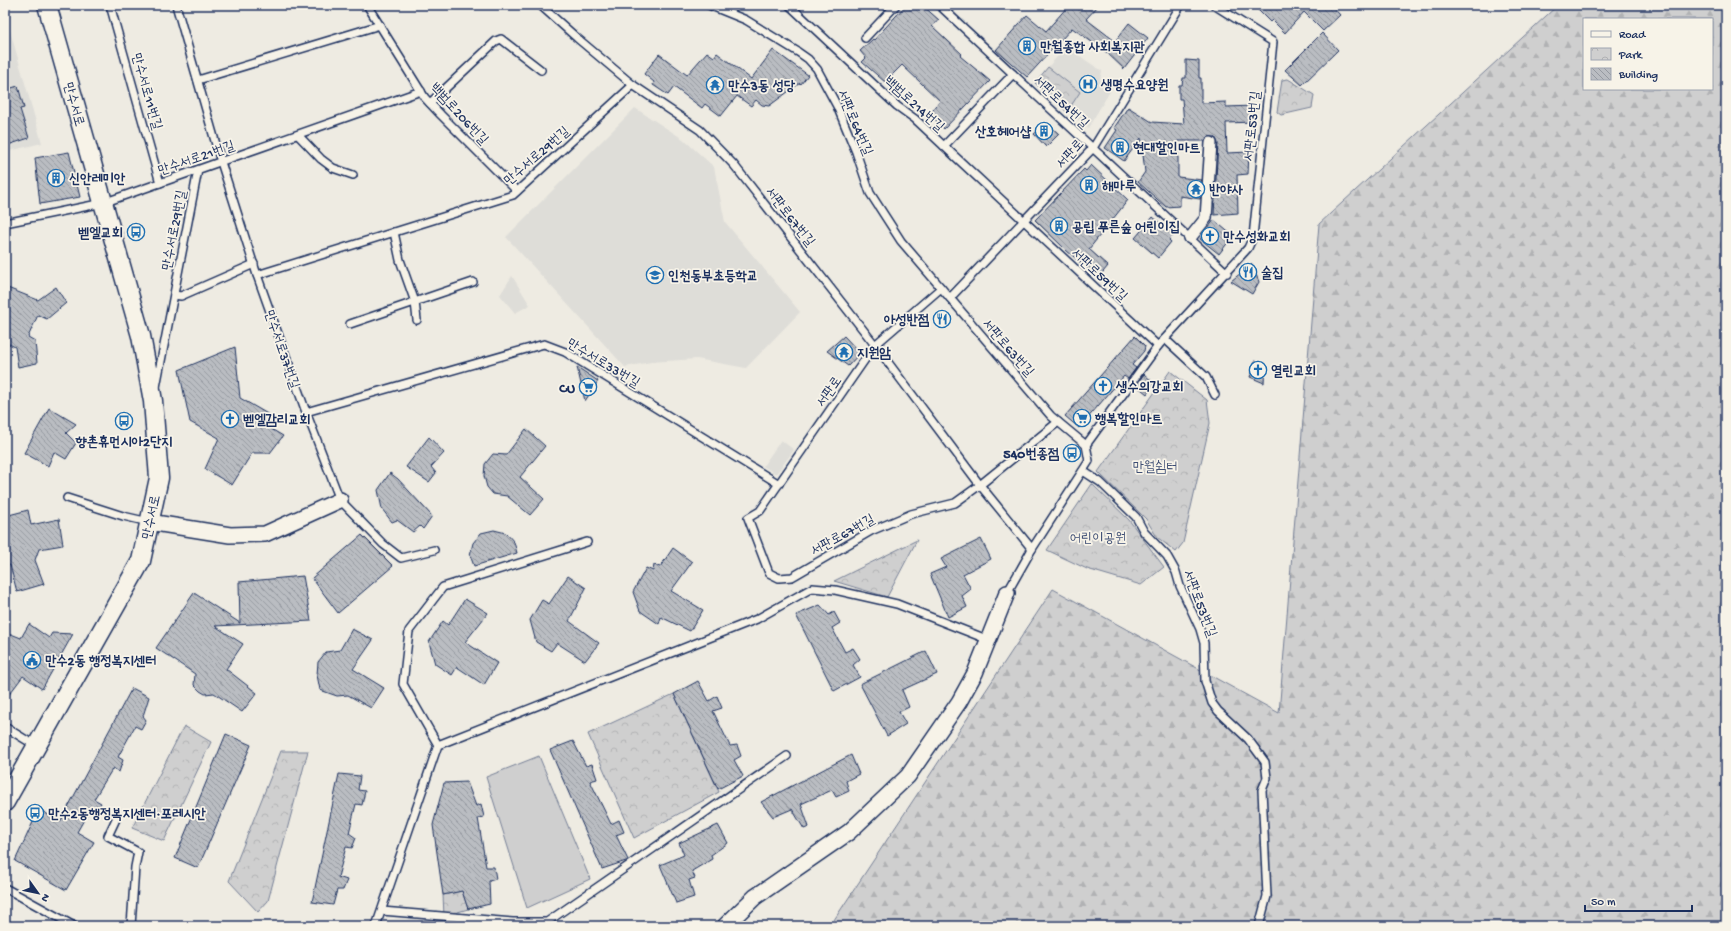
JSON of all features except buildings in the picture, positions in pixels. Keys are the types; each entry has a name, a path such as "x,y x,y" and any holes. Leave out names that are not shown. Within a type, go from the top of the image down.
{"street":[{"name":"만수서로","path":"5,802 141,560 159,478 153,401 141,336 48,5"},
{"path":"1190,238 1206,218 1211,143"},
{"path":"149,522 230,535 265,534 340,500"},
{"path":"725,926 755,898 849,832 908,776 959,702 975,673 1007,593"}],"lane":[{"name":"만수서로11번길","path":"110,5 160,183"},
{"name":"만수서로37번길","path":"176,5 221,162 254,264 306,412 340,500"},
{"name":"백범로206번길","path":"367,5 430,103 517,191"},
{"name":"서판로67번길","path":"540,5 633,85 700,130 734,165 876,345 980,485 1032,549"},
{"name":"서판로64번길","path":"709,5 746,20 798,52 808,59 817,69 837,106 856,152 870,193 901,241 941,288"},
{"name":"백범로214번길","path":"789,5 897,106 915,119 1024,220"},
{"path":"865,38 896,5"},
{"name":"서판로54번길","path":"939,5 1093,148"},
{"name":"서판로","path":"950,298 1093,148 1181,5"},
{"name":"서판로53번길","path":"1086,445 1158,346 1227,273 1248,248 1253,237 1273,42 1214,5"},
{"path":"198,80 380,25"},
{"path":"430,103 496,41 501,39 541,70"},
{"name":"서판로54번길","path":"944,146 1013,74"},
{"name":"만수서로29번길","path":"258,275 513,194 633,85"},
{"name":"만수서로21번길","path":"103,203 421,91"},
{"path":"298,135 321,160 333,168 353,174"},
{"path":"1093,148 1227,273"},
{"name":"만수서로29번길","path":"153,401 198,170"},
{"path":"5,223 103,203"},
{"name":"서판로59번길","path":"1024,220 1158,346"},
{"path":"394,232 400,260 415,302 417,320"},
{"path":"174,295 181,296 254,264"},
{"path":"350,324 473,282"},
{"name":"서판로63번길","path":"941,288 1052,416 1086,445"},
{"name":"서판로","path":"748,518 760,511 876,345 941,288"},
{"path":"1165,339 1206,377 1214,395"},
{"name":"만수서로33번길","path":"306,412 544,344 565,352 779,484"},
{"path":"980,485 1058,422"},
{"path":"1007,593 1032,549 1089,460 1086,445"},
{"name":"서판로53번길","path":"1083,470 1100,482 1136,517 1144,532 1167,556 1176,572 1180,586 1200,629 1204,643 1205,681 1212,702 1218,711 1248,739 1265,762 1267,778 1262,790 1267,896 1259,926"},
{"name":"서판로67번길","path":"748,518 769,572 779,578 792,577 871,531 911,514 955,503 980,485"},
{"path":"67,498 123,516 149,522"},
{"path":"340,500 383,544 401,558 434,550"},
{"path":"376,926 438,745 403,684 409,631 443,587 587,542"},
{"path":"438,745 757,618 812,588 835,590 896,604 989,640"},
{"path":"5,727 36,746"},
{"path":"382,911 513,922 547,922 787,756"},
{"path":"116,820 108,836 138,852 135,868 131,926"},
{"path":"5,888 74,926"}],"shaded area":[{"path":"5,13 42,143 5,152"},
{"name":"생명수요양원","path":"1066,47 1102,71 1100,80 1112,88 1088,128 1072,114 1067,112 1080,92 1048,67"},
{"name":"인천동부초등학교","path":"635,108 683,139 714,167 725,222 800,312 746,368 697,359 651,362 625,367 506,237"},
{"path":"512,276 530,305 515,313 500,295"},
{"path":"781,440 794,450 776,474 763,466"}],"green space":[{"path":"1558,5 1726,5 1726,926 830,926 1053,589 1279,713 1319,224"},
{"path":"1048,67 1080,92 1067,112 1035,83"},
{"path":"1288,79 1314,95 1312,108 1281,115 1277,112 1282,80"},
{"name":"만월쉼터","path":"1170,371 1207,400 1210,423 1183,543 1176,552 1157,537 1146,519 1098,472"},
{"name":"어린이공원","path":"1092,484 1129,520 1164,567 1141,585 1087,569 1047,550"},
{"path":"917,540 887,597 834,581"},
{"path":"674,694 719,792 634,838 588,734"},
{"path":"184,726 211,742 164,841 132,828"},
{"path":"281,751 308,751 268,901 258,912 229,881"},
{"path":"539,756 590,879 527,908 486,777"},
{"path":"462,891 468,909 444,916 443,895"}],"place":[{"name":"만월종합 사회복지관","path":"1027,46"},
{"name":"생명수요양원","path":"1088,84"},
{"name":"만수3동 성당","path":"715,85"},
{"name":"산호헤어샵","path":"1044,131"},
{"name":"현대할인마트","path":"1120,147"},
{"name":"신안레미안","path":"56,178"},
{"name":"해마루","path":"1089,185"},
{"name":"반야사","path":"1196,189"},
{"name":"공립 푸른숲 어린이집","path":"1059,226"},
{"name":"벧엘교회","path":"136,232"},
{"name":"만수성화교회","path":"1210,236"},
{"name":"술집","path":"1248,272"},
{"name":"인천동부초등학교","path":"655,275"},
{"name":"아성반점","path":"942,319"},
{"name":"지원암","path":"844,352"},
{"name":"열린교회","path":"1258,370"},
{"name":"생수의강교회","path":"1103,386"},
{"name":"CU","path":"588,387"},
{"name":"행복할인마트","path":"1082,418"},
{"name":"벧엘감리교회","path":"230,419"},
{"name":"향촌휴먼시아2단지","path":"124,421"},
{"name":"540번종점","path":"1072,453"},
{"name":"만수2동 행정복지센터","path":"32,660"},
{"name":"만수2동행정복지센터·포레시안","path":"35,813"}]}
